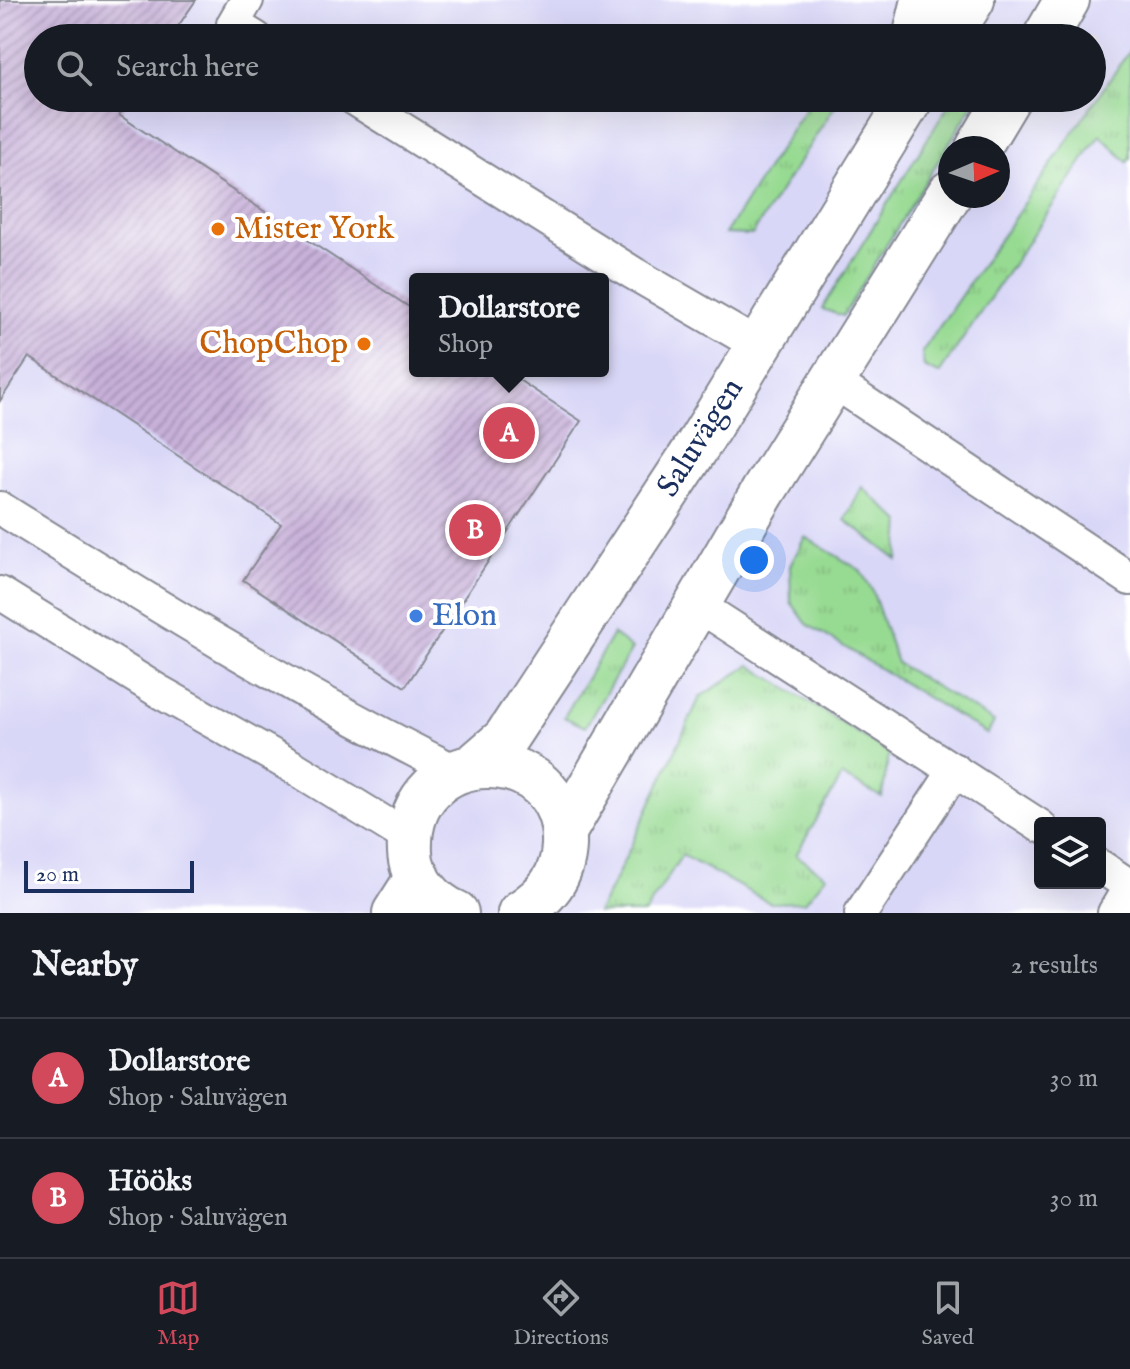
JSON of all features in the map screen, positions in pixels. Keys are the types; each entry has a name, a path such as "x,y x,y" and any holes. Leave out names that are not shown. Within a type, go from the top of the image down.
{"street":[{"path":"918,24 924,0"},
{"path":"957,24 972,0"},
{"path":"1053,24 1067,0"},
{"path":"861,179 887,112"},
{"name":"Saluvägen","path":"407,876 414,818 422,799 436,783 465,768 505,739 695,450 902,112"},
{"path":"985,136 1000,112"},
{"path":"565,830 763,492 941,208"},
{"path":"465,768 500,765 523,773 542,787 556,807 565,830 564,856 556,880 540,900 520,913"},
{"path":"407,876 456,913"}],"lane":[{"path":"233,24 247,0"},
{"path":"375,112 633,273 759,346"},
{"path":"834,382 1130,579"},
{"path":"0,508 198,631 333,709 465,768"},
{"path":"0,593 160,692 308,775 407,876"},
{"path":"696,604 1034,822"},
{"path":"861,913 955,770"},
{"path":"1106,870 1130,886 1114,913"}],"shaded area":[{"path":"0,0 1130,0 1130,913 0,913"}],"green space":[{"path":"1130,50 1130,159 1127,162 1100,135 939,374 924,367 922,352 1087,112 1106,112 1106,85"},
{"path":"803,112 831,112 752,235 725,234"},
{"path":"944,112 968,112 954,136 938,136 938,161 843,316 822,309"},
{"path":"862,487 901,522 898,560 845,520"},
{"path":"805,537 860,570 872,590 897,663 994,722 987,734 807,624 791,602 790,566"},
{"path":"613,634 632,649 585,727 564,717"},
{"path":"750,665 889,753 882,797 842,776 796,855 826,876 805,902 770,903 682,855 645,913 597,913 700,697"}],"building":[{"path":"0,0 196,0 180,24 24,24 24,112 121,112 119,115 409,307 409,377 514,377 581,421 405,687 243,580 281,524 29,357 0,401"}],"place":[{"name":"Mister York","path":"218,229"},
{"name":"ChopChop","path":"364,344"},
{"name":"Dollarstore","path":"509,433"},
{"name":"Hööks","path":"475,530"},
{"name":"Elon","path":"416,616"}]}
